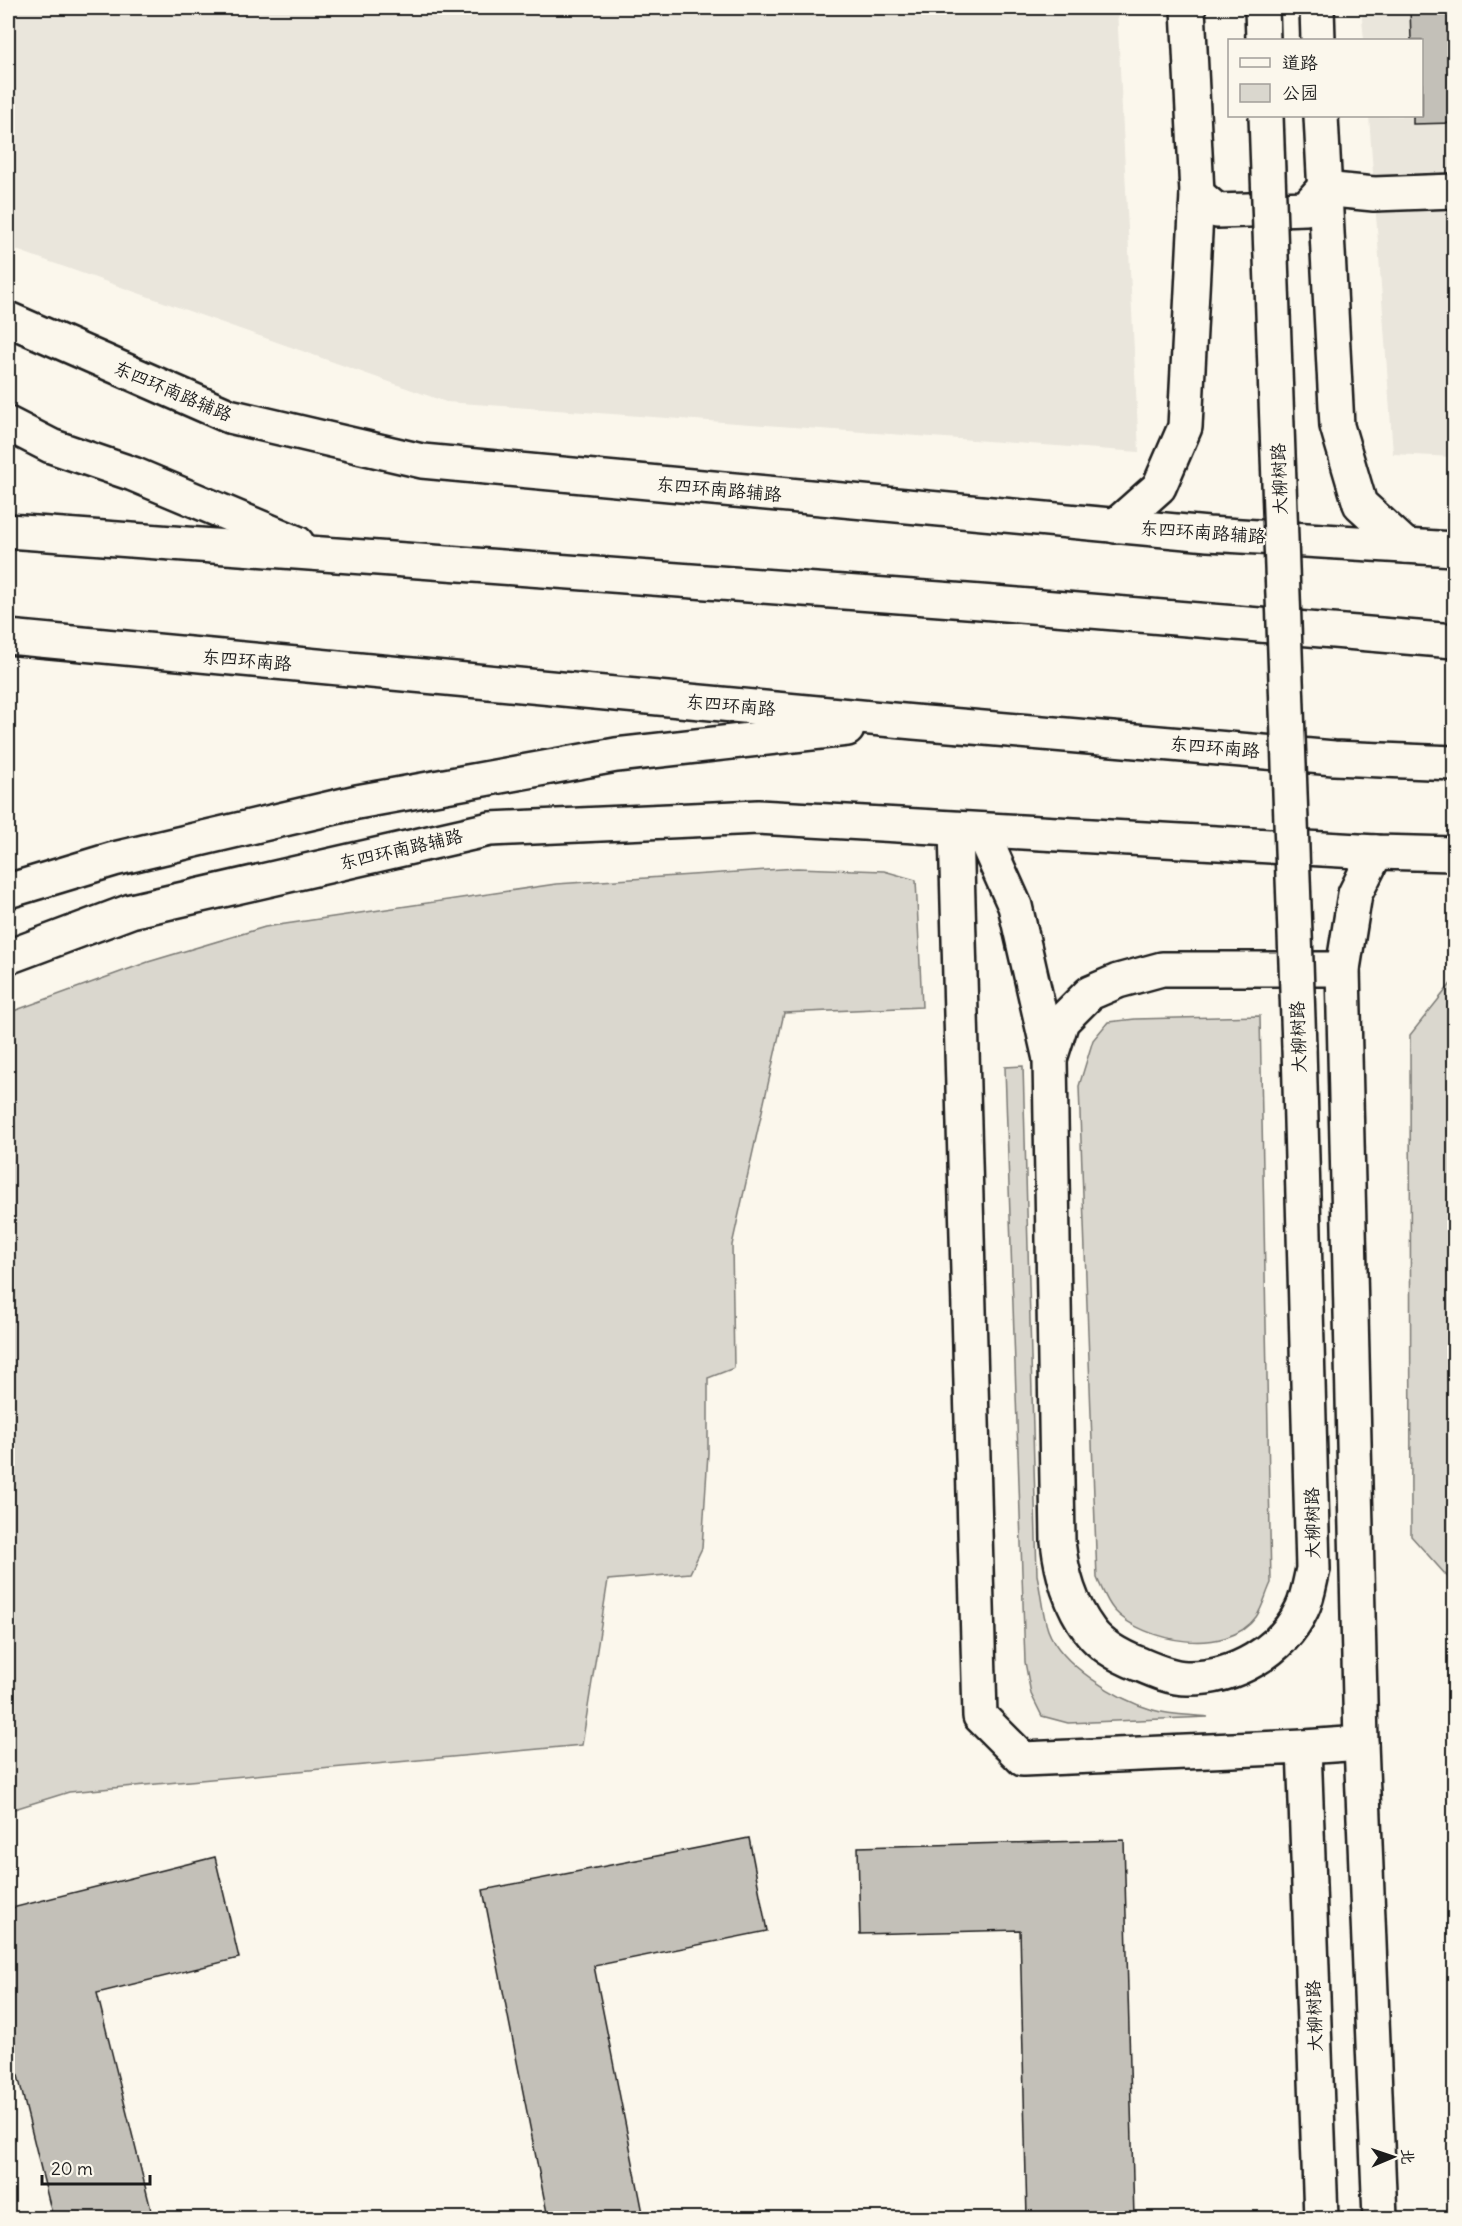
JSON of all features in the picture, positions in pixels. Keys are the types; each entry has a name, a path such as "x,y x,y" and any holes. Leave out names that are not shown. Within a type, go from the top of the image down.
{"main road":[{"path":"1116,526 1159,487 1185,427 1197,194 1188,8"},
{"path":"1262,8 1263,39"},
{"path":"1317,8 1318,39"},
{"name":"大柳树路","path":"1050,1059 1058,1542 1061,1572 1072,1601 1091,1633 1120,1657 1186,1678 1220,1673 1255,1661 1284,1638 1303,1608 1313,1569 1299,1047 1266,117"},
{"path":"1321,117 1337,426 1360,504 1406,546"},
{"path":"1197,194 1217,211 1306,208 1323,189"},
{"path":"1323,189 1374,194 1455,191"},
{"name":"东四环南路辅路","path":"8,319 229,416 422,461 1116,526 1455,549"},
{"path":"8,424 51,446 133,474 323,555"},
{"path":"8,531 993,603 1455,641"},
{"name":"东四环南路","path":"8,638 914,722 1323,757 1455,764"},
{"path":"8,891 114,859 357,802 616,755 914,722"},
{"name":"东四环南路辅路","path":"8,957 131,911 490,829 758,817 1376,852 1455,854"},
{"path":"968,829 1015,906 1050,1059"},
{"path":"968,829 980,1716 1023,1758 1361,1743"},
{"path":"1376,852 1355,894 1343,969 1361,1743 1380,2218"},
{"path":"1050,1059 1062,1021 1090,993 1118,981 1162,969 1343,969"},
{"name":"大柳树路","path":"1304,1747 1321,2218"}],"shaded area":[{"path":"8,8 1117,8 1139,452 446,402 8,247"},
{"path":"1361,8 1454,8 1454,457 1393,454 1369,117 1423,117 1423,39 1364,39"}],"green space":[{"path":"797,868 884,871 916,880 922,1007 784,1013 732,1245 734,1368 708,1378 708,1453 702,1548 690,1573 608,1580 582,1745 69,1792 8,1811 8,1013 148,962 265,927 556,884"},
{"path":"1454,980 1454,1584 1411,1536 1410,1035"},
{"path":"1260,1016 1271,1583 1256,1617 1243,1630 1226,1637 1206,1641 1185,1641 1145,1631 1128,1621 1111,1607 1097,1578 1079,1086 1093,1040 1108,1022 1135,1019"},
{"path":"1023,1066 1037,1575 1046,1623 1055,1643 1065,1656 1108,1690 1153,1710 1208,1717 1068,1723 1042,1716 1031,1694 1025,1662 1005,1067"}],"building":[{"path":"1410,8 1454,8 1454,123 1413,124 1413,117 1423,117 1423,39 1411,39"},
{"path":"749,1838 767,1931 594,1966 644,2218 548,2218 483,1890"},
{"path":"1124,1840 1134,2218 1027,2218 1020,1930 860,1934 858,1847"},
{"path":"215,1857 239,1958 97,1993 153,2218 53,2218 8,2035 8,1909"}]}
